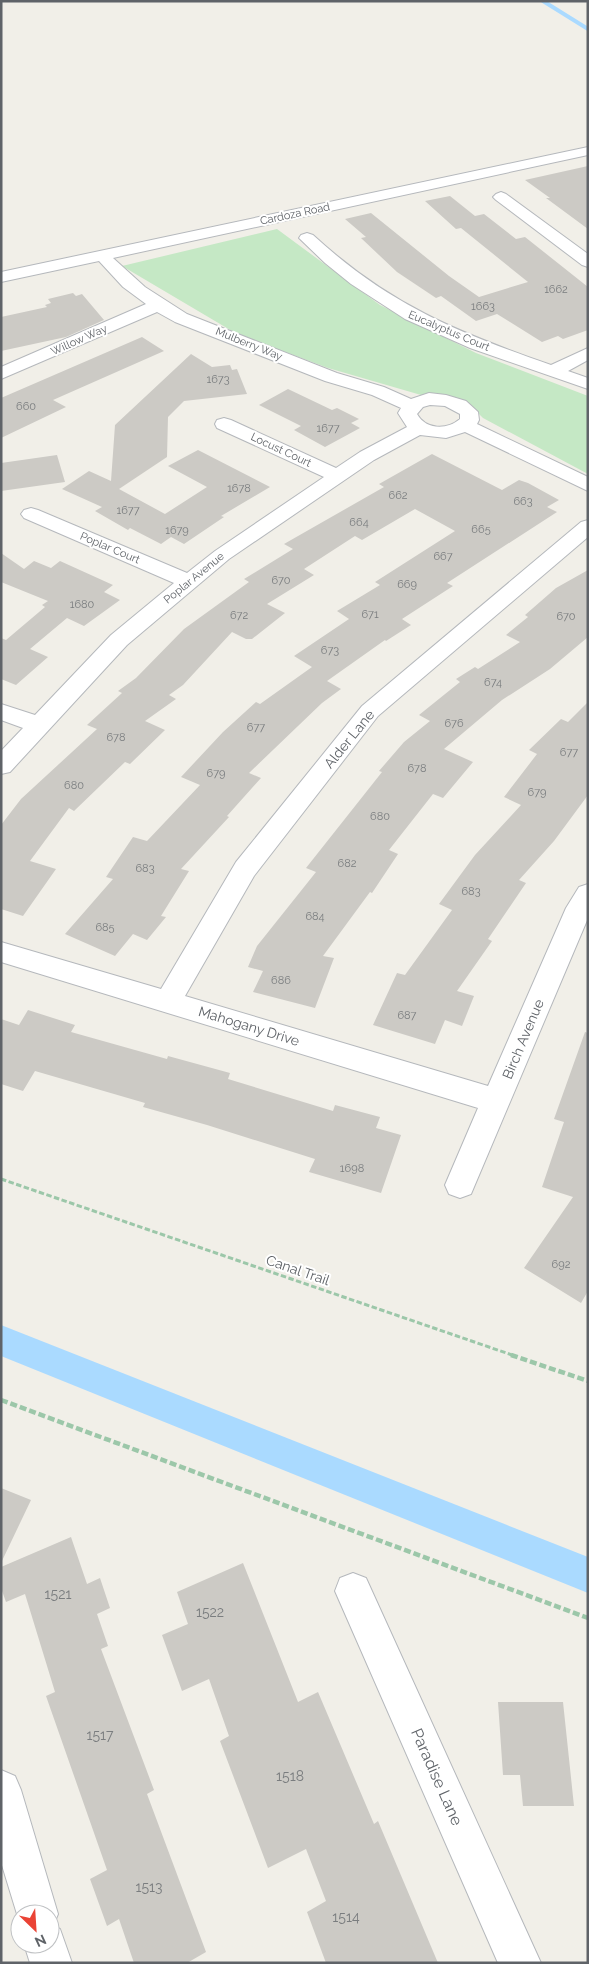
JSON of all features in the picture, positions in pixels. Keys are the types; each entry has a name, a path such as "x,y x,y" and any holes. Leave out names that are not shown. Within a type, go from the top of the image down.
{"street":[{"name":"Cardoza Road","path":"1,277 588,151"},
{"path":"501,197 588,262"},
{"name":"Eucalyptus Court","path":"307,238 354,278 383,299 410,314 471,342 588,384"},
{"name":"Mulberry Way","path":"103,256 122,278 158,305 181,318 412,406"},
{"name":"Willow Way","path":"1,374 158,305"},
{"path":"553,371 588,352"},
{"path":"430,399 445,400 461,404 469,412 470,420 465,425 449,432 428,431 418,428 410,422 407,413 412,406 430,399"},
{"name":"Locust Court","path":"224,424 338,476"},
{"path":"465,425 588,485"},
{"name":"Poplar Avenue","path":"1,766 119,640 222,555 368,456 418,428"},
{"name":"Poplar Court","path":"31,514 189,582"},
{"name":"Alder Lane","path":"168,1002 245,870 370,711 588,526"},
{"path":"1,712 40,725"},
{"name":"Birch Avenue","path":"460,1185 579,908 588,894"},
{"name":"Mahogany Drive","path":"1,952 496,1101"},
{"name":"Paradise Lane","path":"353,1591 520,1963"},
{"path":"1,1790 34,1904"}],"path":[{"name":"Canal Trail","path":"1,1179 588,1381"},
{"path":"1,1400 588,1618"}],"green space":[{"path":"277,229 380,305 476,353 588,396 588,474 483,418 467,402 453,397 421,395 328,368 237,334 122,266"}],"building":[{"path":"588,166 588,229 525,180"},
{"path":"450,196 475,216 484,214 516,239 525,237 588,287 588,330 563,339 558,336 542,342 497,314 476,321 441,296 436,298 397,272 361,238 366,237 345,219 371,213 449,276 479,297 528,282 461,228 456,229 425,201"},
{"path":"73,293 76,296 82,294 104,320 66,337 1,351 1,317 47,307 45,305 51,303 48,299"},
{"path":"142,337 164,351 53,400 66,407 1,438 1,398"},
{"path":"191,354 212,367 230,365 232,370 237,369 247,394 184,401 168,417 167,457 119,489 165,514 207,487 168,466 198,450 270,487 221,516 224,517 184,544 171,537 161,544 130,528 128,530 95,511 102,507 62,489 89,471 111,481 115,425"},
{"path":"288,389 332,410 337,408 359,419 351,423 360,428 325,447 294,430 301,426 259,405"},
{"path":"432,454 502,490 519,480 528,483 559,500 547,507 557,512 447,583 453,586 402,619 411,625 385,640 327,681 341,689 322,703 249,773 261,778 227,816 229,817 181,869 189,871 161,916 166,917 147,940 133,934 115,956 65,934 113,879 106,877 133,837 147,841 200,785 181,777 223,732 256,702 260,704 312,667 294,656 349,619 337,611 380,585 375,582 455,531 415,509 362,540 355,536 304,569 314,575 267,604 285,613 252,639 246,639 232,632 183,685 169,695 176,699 145,721 165,730 130,764 125,762 74,811 69,808 30,861 56,869 23,916 1,909 1,825 21,799 97,729 87,725 122,693 118,691 136,678 184,629 249,582 244,579 293,549 284,544 384,487 379,484"},
{"path":"57,455 65,482 1,491 1,463"},
{"path":"1,553 24,569 34,561 51,568 60,561 113,585 104,592 120,600 84,626 67,618 30,649 48,657 16,685 1,679 1,638 6,640 45,607 42,605 48,601 1,582"},
{"path":"588,570 588,637 550,669 502,700 444,749 473,762 443,798 433,794 389,850 398,854 372,893 370,892 323,956 334,958 315,1008 253,992 263,971 248,967 257,946 316,872 306,868 382,772 379,771 404,742 430,721 419,715 460,682 456,679 475,667 478,669 520,642 506,635 528,617 525,615 556,588"},
{"path":"588,702 588,795 554,841 519,880 526,883 488,939 492,941 457,991 474,996 462,1026 445,1020 435,1044 373,1025 397,973 405,975 452,910 439,904 475,855 521,805 504,797 537,754 529,750 561,719 568,722"},
{"path":"28,1010 75,1025 71,1032 167,1059 168,1056 230,1073 228,1079 333,1111 335,1105 380,1117 376,1128 401,1135 381,1193 309,1172 315,1159 143,1107 145,1103 35,1071 23,1091 1,1084 1,1019 19,1025"},
{"path":"585,1032 588,1033 588,1291 581,1303 524,1268 573,1197 542,1187 564,1122 554,1119"},
{"path":"1,1488 31,1500 1,1563"},
{"path":"71,1537 87,1584 100,1578 110,1608 97,1614 108,1646 101,1649 154,1790 147,1794 206,1952 187,1963 134,1963 119,1919 107,1926 90,1879 107,1870 46,1696 55,1692 25,1594 6,1602 1,1588 1,1567"},
{"path":"243,1563 298,1702 318,1692 374,1824 378,1821 438,1963 326,1963 307,1912 326,1901 306,1849 268,1868 220,1741 229,1736 209,1679 182,1691 162,1635 188,1624 177,1592"},
{"path":"498,1702 563,1702 574,1806 523,1806 520,1775 503,1775"}],"waterway":[{"path":"543,1 588,29"},
{"path":"1,1340 588,1575"}]}
